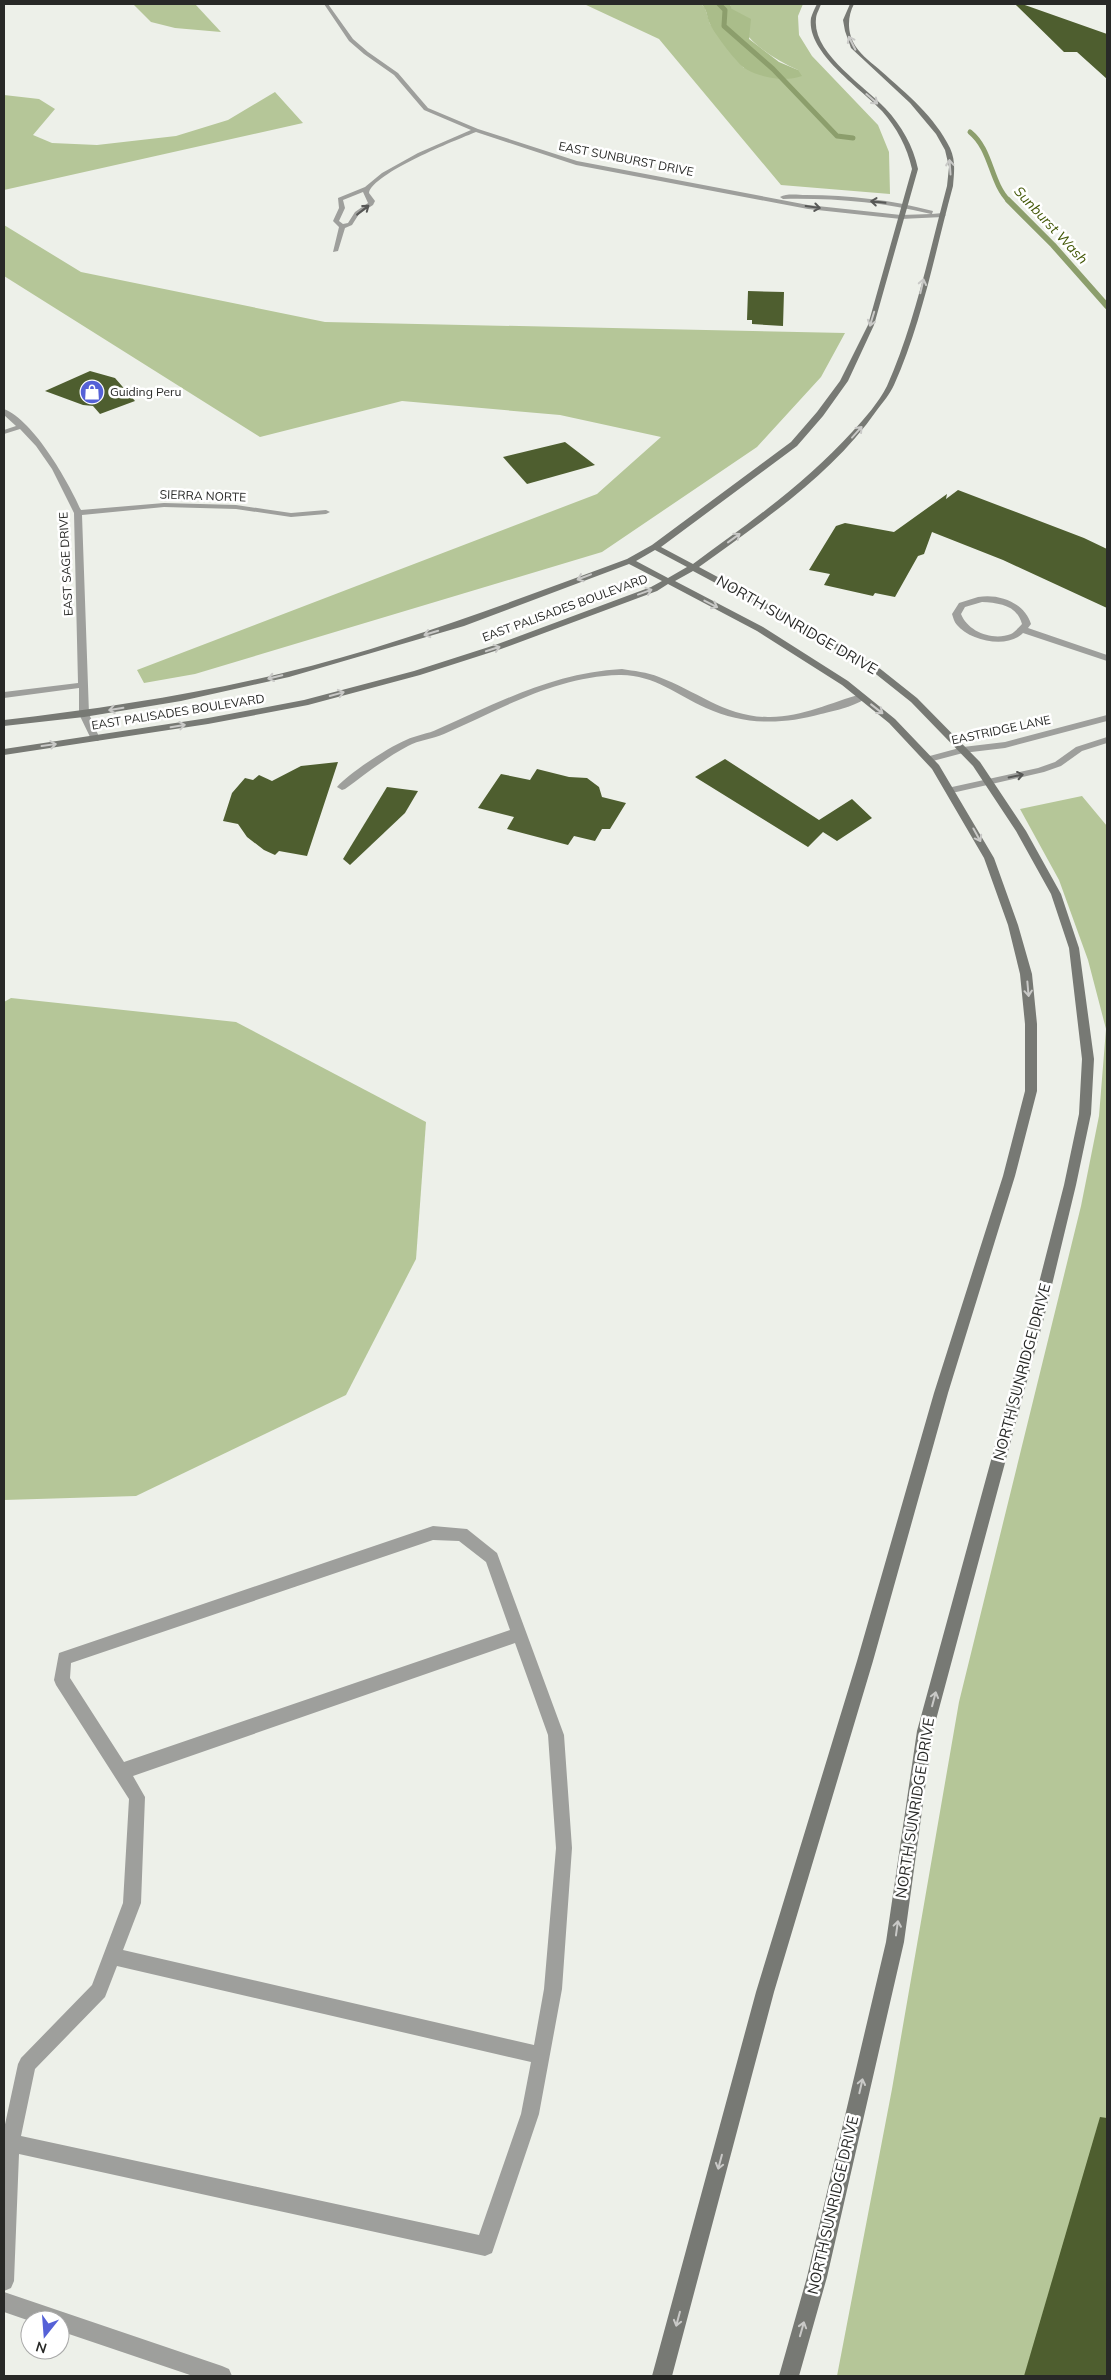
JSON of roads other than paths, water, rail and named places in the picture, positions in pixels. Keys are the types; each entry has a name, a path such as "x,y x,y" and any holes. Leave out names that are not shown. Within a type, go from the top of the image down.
{"street":[{"name":"EAST SUNBURST DRIVE","path":"326,4 341,28 413,90 417,99 426,109 476,130 576,163 766,197 808,207 902,217 943,215"},
{"name":"EAST PALISADES BOULEVARD","path":"4,723 84,714 180,698 286,675 388,647 461,624 630,560 655,547 794,444 820,414 844,381 871,325 915,169 913,155 901,131 882,108 833,63 819,45 813,22 819,4"},
{"name":"EAST PALISADES BOULEVARD","path":"4,752 95,739 305,703 417,673 498,647 654,589 695,566 773,509 836,454 871,414 890,387 908,338 924,276 943,215 952,167 947,150 937,130 854,48 847,34 846,20 852,4"},
{"path":"342,227 336,221 342,208 340,199 367,188 384,174 420,154 476,130"},
{"path":"342,227 350,224 357,213 371,204 372,201 366,193 367,188"},
{"name":"EAST SUNBURST DRIVE","path":"766,197 821,195 905,205 943,215"},
{"path":"335,251 342,227"},
{"name":"EAST SAGE DRIVE","path":"4,411 22,426 49,456 66,484 78,512 84,714 95,739"},
{"path":"4,432 22,426"},
{"name":"SIERRA NORTE","path":"78,512 164,505 236,507 291,515 326,512"},
{"name":"NORTH SUNRIDGE DRIVE","path":"655,547 695,566 836,644 875,669 914,700 977,764 1021,831 1056,894 1074,948 1088,1059 1085,1114 1070,1185 1038,1314 925,1731 894,1942 817,2277 789,2376"},
{"name":"NORTH SUNRIDGE DRIVE","path":"630,560 760,629 845,682 892,721 929,759 952,790 989,858 1013,925 1026,974 1031,1024 1031,1091 1009,1176 941,1393 865,1661 766,1992 662,2376"},
{"path":"1024,630 1027,624 1022,611 1014,606 993,600 976,600 963,605 957,610 958,622 964,628 984,637 1008,638 1024,630 1107,658"},
{"path":"342,787 405,743 437,733 508,700 564,680 610,672 648,676 740,718 770,721 817,714 862,697"},
{"path":"4,695 84,685"},
{"name":"EASTRIDGE LANE","path":"929,759 963,750 1005,745 1107,718"},
{"path":"952,790 1041,770 1058,764 1079,749 1107,740"},
{"path":"4,2281 10,2143 27,2064 99,1991 132,1903 137,1797 62,1680 64,1658 433,1533 462,1534 492,1558 556,1735 564,1848 553,1989 530,2114 485,2246 10,2143"},
{"path":"120,1772 520,1634"},
{"path":"112,1956 540,2056"},
{"path":"4,2302 28,2310"},
{"path":"70,2324 222,2376"}],"waterway":[{"name":"Sunburst Wash","path":"719,4 725,10 724,26 773,69 837,136 853,138"},
{"name":"Sunburst Wash","path":"970,132 983,148 998,185 1009,201"},
{"name":"Sunburst Wash","path":"1009,201 1053,245 1107,306"}],"place":[{"name":"Guiding Peru","path":"92,392"}]}
